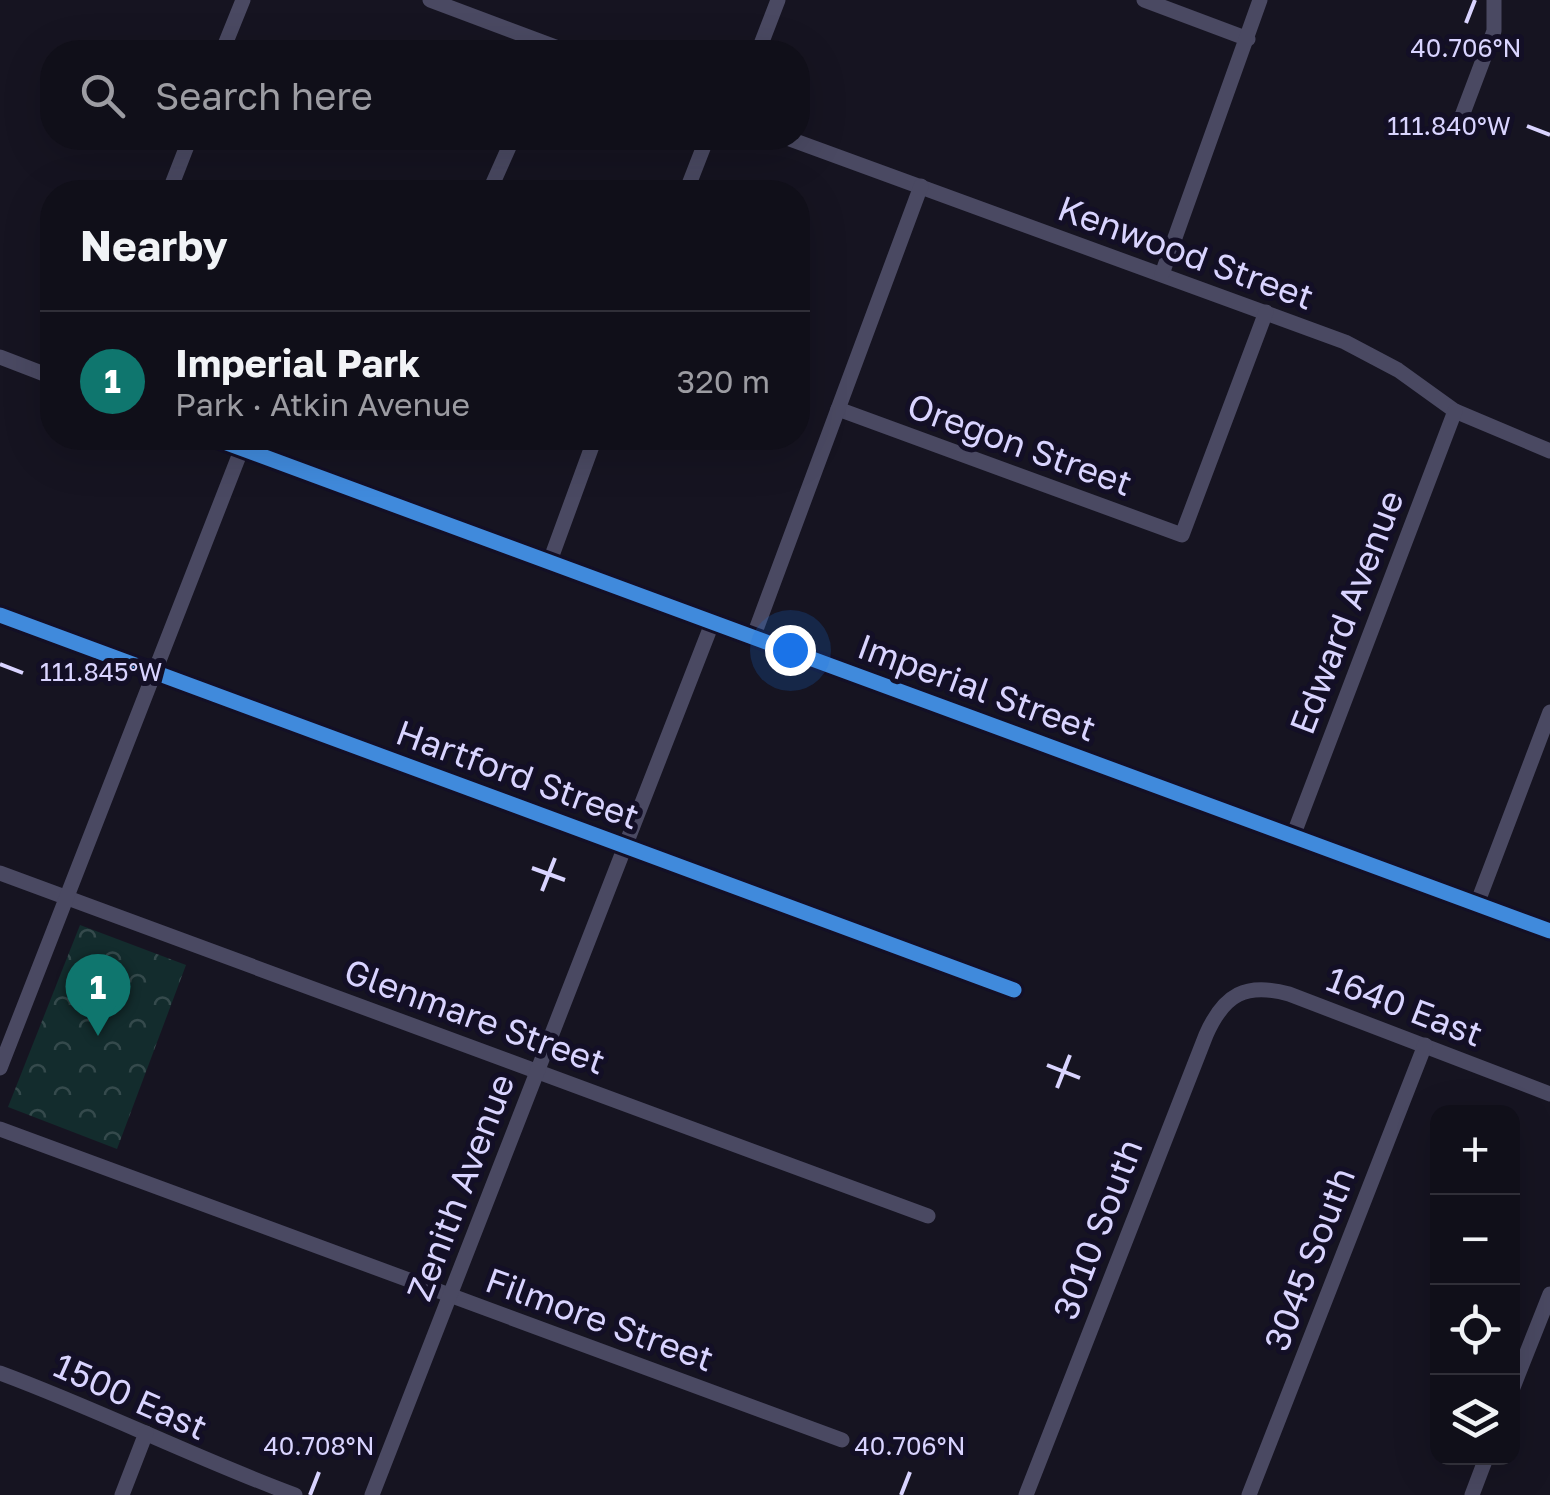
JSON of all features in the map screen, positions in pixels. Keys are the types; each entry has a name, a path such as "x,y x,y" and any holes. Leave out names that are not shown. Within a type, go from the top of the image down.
{"street":[{"path":"227,40 243,0"},
{"path":"430,0 530,40"},
{"path":"763,40 778,0"},
{"path":"1144,0 1248,40"},
{"path":"1162,274 1260,0"},
{"path":"1460,120 1494,31 1494,0"},
{"name":"Kenwood Street","path":"810,146 1374,355 1456,411 1550,450"},
{"path":"174,180 185,150"},
{"path":"494,180 508,150"},
{"path":"691,180 702,150"},
{"path":"754,635 921,186"},
{"name":"Oregon Street","path":"838,409 1182,535 1266,312"},
{"path":"0,357 40,373"},
{"name":"Edward Avenue","path":"1293,836 1456,411"},
{"path":"0,1068 241,450"},
{"name":"Imperial Street","path":"248,450 1550,931"},
{"path":"550,560 591,450"},
{"name":"Hartford Street","path":"0,615 1014,990"},
{"name":"Zenith Avenue","path":"372,1495 713,621"},
{"path":"1477,904 1550,712"},
{"name":"Glenmare Street","path":"0,873 928,1216"},
{"name":"1640 East","path":"1236,992 1260,988 1289,994 1550,1094"},
{"name":"3010 South","path":"1026,1495 1206,1035 1218,1012 1236,992"},
{"name":"3045 South","path":"1249,1495 1425,1045"},
{"name":"Filmore Street","path":"0,1129 842,1440"},
{"path":"1518,1375 1550,1294"},
{"name":"1500 East","path":"0,1373 98,1410 188,1455 295,1495"},
{"path":"122,1495 146,1433"},
{"path":"1472,1495 1483,1465"}],"green space":[{"path":"80,925 186,965 117,1149 8,1107"}],"cycle path":[{"path":"246,450 1550,931"},
{"path":"0,615 1014,990"}],"place":[{"name":"Imperial Park","path":"98,1036"}]}
